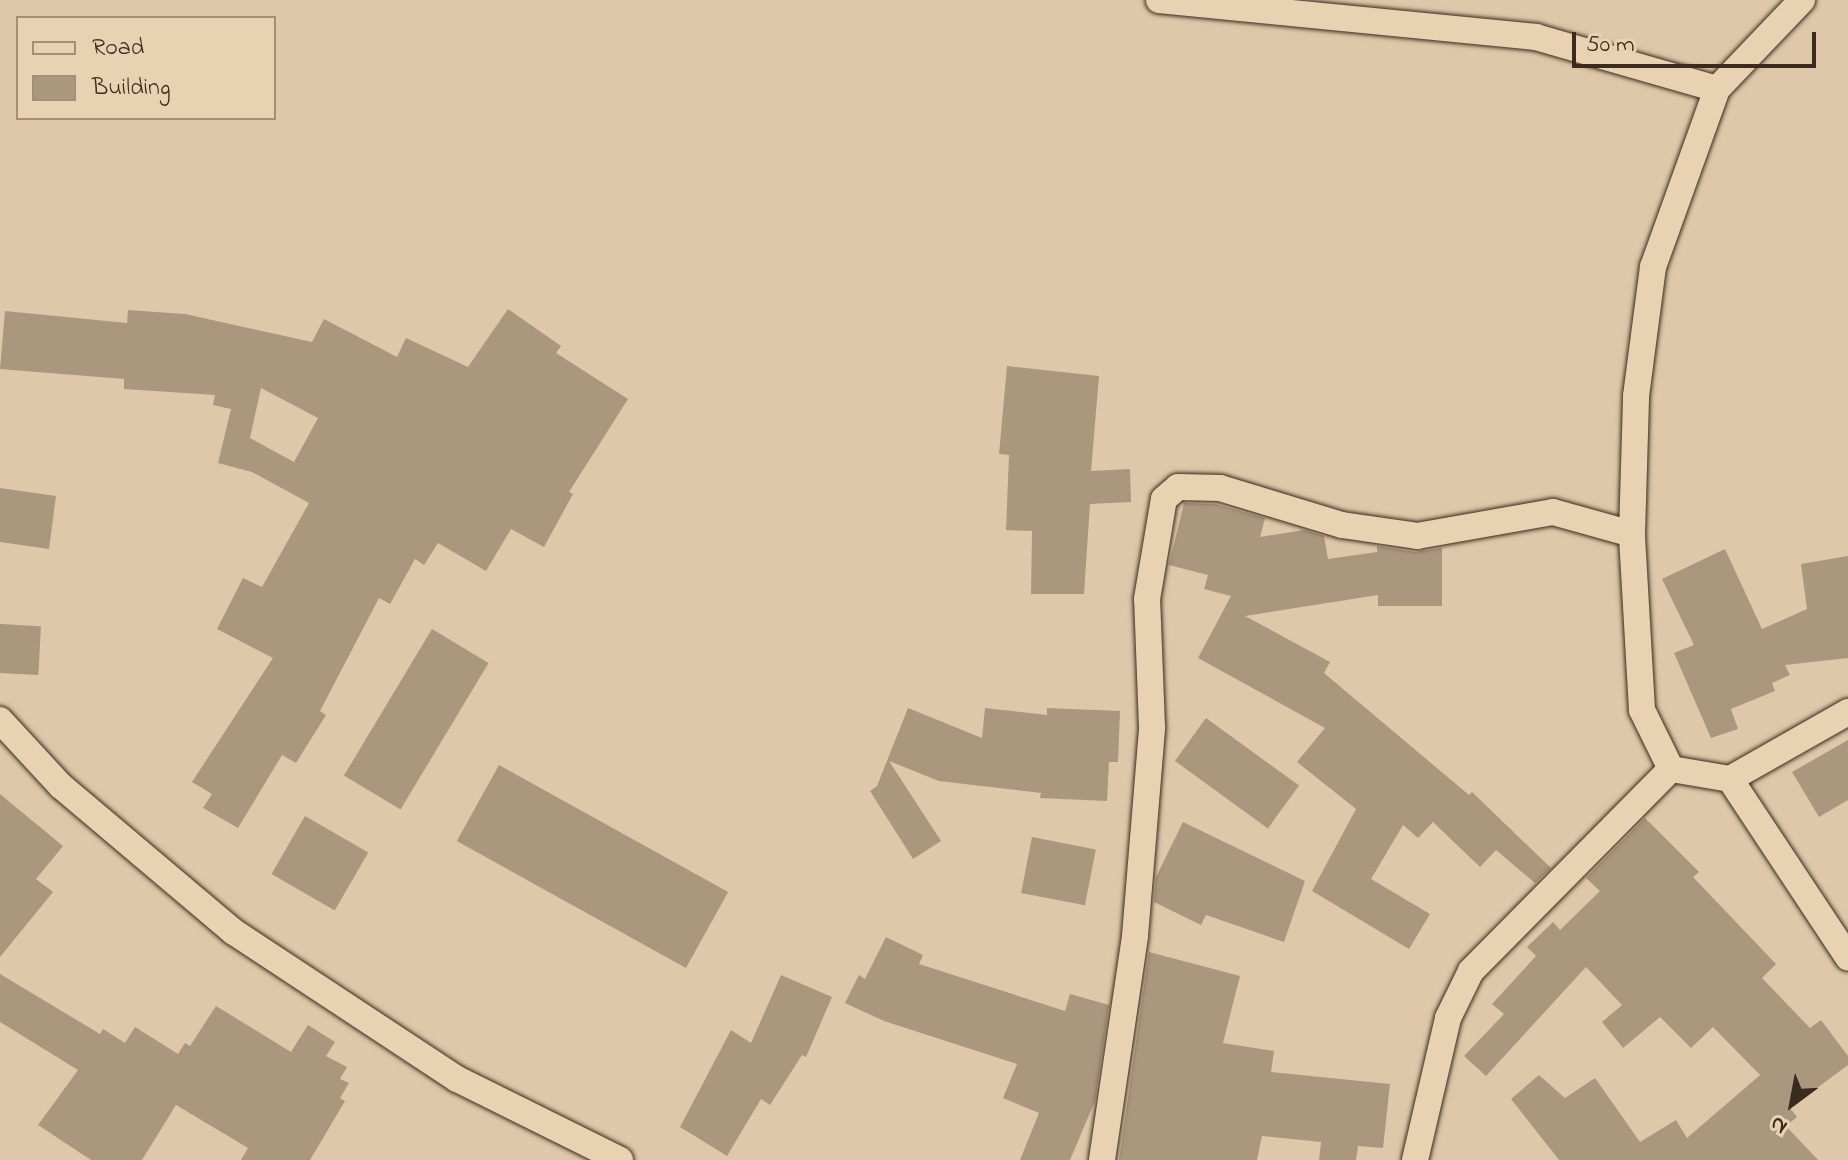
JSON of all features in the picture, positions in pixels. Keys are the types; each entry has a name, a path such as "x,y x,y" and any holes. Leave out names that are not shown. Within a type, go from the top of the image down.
{"street":[{"path":"1159,0 1536,37 1717,89"},
{"path":"1671,769 1642,710 1632,534 1636,396 1653,267 1717,89 1802,0"},
{"path":"1102,1160 1135,936 1152,727 1147,599 1164,499 1178,487 1220,488 1342,525 1417,536 1553,512 1632,534"},
{"path":"1671,769 1730,779 1848,712"},
{"path":"0,720 61,786 234,932 457,1079 620,1160"},
{"path":"1419,1157 1448,1018 1471,971 1671,769"},
{"path":"1730,779 1848,957"}],"building":[{"path":"508,309 561,346 556,353 628,399 569,492 573,494 544,547 511,529 486,571 438,543 424,565 415,559 390,604 379,598 320,711 326,715 296,763 282,755 238,828 203,808 212,794 192,782 273,658 217,629 243,578 262,587 309,503 252,472 218,463 231,409 213,405 215,395 124,389 124,379 0,369 5,311 127,323 128,310 185,314 312,342 324,319 397,357 406,338 468,367","holes":["261,388 318,418 294,462 250,438"]},
{"path":"1007,366 1099,376 1091,471 1130,469 1131,502 1090,504 1084,594 1031,594 1032,531 1006,530 1009,455 999,454"},
{"path":"0,488 56,496 49,549 0,542"},
{"path":"1184,503 1215,504 1265,518 1260,537 1304,530 1324,536 1328,559 1377,552 1377,546 1415,552 1442,548 1442,606 1378,606 1378,595 1245,616 1330,662 1324,673 1469,795 1472,792 1551,868 1535,883 1496,850 1480,867 1433,822 1418,838 1403,825 1371,879 1430,914 1409,949 1312,891 1356,809 1297,762 1325,728 1198,658 1231,596 1204,589 1208,575 1169,565"},
{"path":"1725,549 1762,629 1807,609 1801,564 1848,556 1848,658 1785,665 1790,675 1772,683 1775,691 1731,709 1738,729 1711,738 1674,653 1694,645 1662,579"},
{"path":"0,624 41,626 38,675 0,673"},
{"path":"432,629 489,663 401,810 344,776"},
{"path":"908,708 982,738 985,708 1047,715 1047,708 1120,711 1118,762 1109,762 1107,801 1040,798 1041,793 939,781 889,761 941,841 913,859 870,791 877,786"},
{"path":"1206,718 1299,786 1268,828 1175,761"},
{"path":"1848,740 1848,800 1819,817 1792,772"},
{"path":"499,765 728,892 686,968 457,841"},
{"path":"0,794 63,846 36,879 53,892 0,957"},
{"path":"305,816 368,852 335,911 272,874"},
{"path":"1645,818 1699,872 1693,877 1776,964 1762,978 1810,1028 1821,1020 1848,1056 1848,1065 1790,1108 1797,1117 1786,1126 1818,1160 1559,1160 1511,1099 1539,1075 1565,1098 1595,1078 1640,1142 1676,1120 1687,1138 1760,1075 1713,1027 1691,1048 1660,1017 1623,1048 1602,1022 1622,1005 1586,967 1486,1076 1464,1056 1504,1014 1492,1004 1536,956 1527,947 1553,922 1560,930 1600,891 1586,878"},
{"path":"1183,822 1305,881 1284,942 1206,915 1201,925 1154,902 1156,877"},
{"path":"1032,837 1096,849 1085,905 1021,893"},
{"path":"886,937 923,955 919,964 1065,1011 1070,994 1109,1005 1095,1101 1070,1160 1020,1160 1039,1113 1003,1098 1017,1064 884,1021 845,1003 859,975 865,979"},
{"path":"1149,952 1240,976 1223,1043 1274,1051 1271,1072 1390,1084 1383,1148 1358,1146 1356,1160 1319,1160 1321,1142 1262,1136 1257,1160 1119,1160"},
{"path":"0,974 100,1034 103,1029 125,1043 135,1027 178,1054 185,1043 190,1046 216,1006 291,1052 308,1025 335,1042 326,1056 347,1067 340,1079 349,1083 340,1098 345,1101 310,1160 241,1160 248,1148 176,1105 142,1160 91,1160 38,1125 78,1070 0,1022"},
{"path":"781,975 832,997 806,1057 802,1055 770,1105 761,1099 727,1156 680,1127 731,1030 751,1043"}]}
